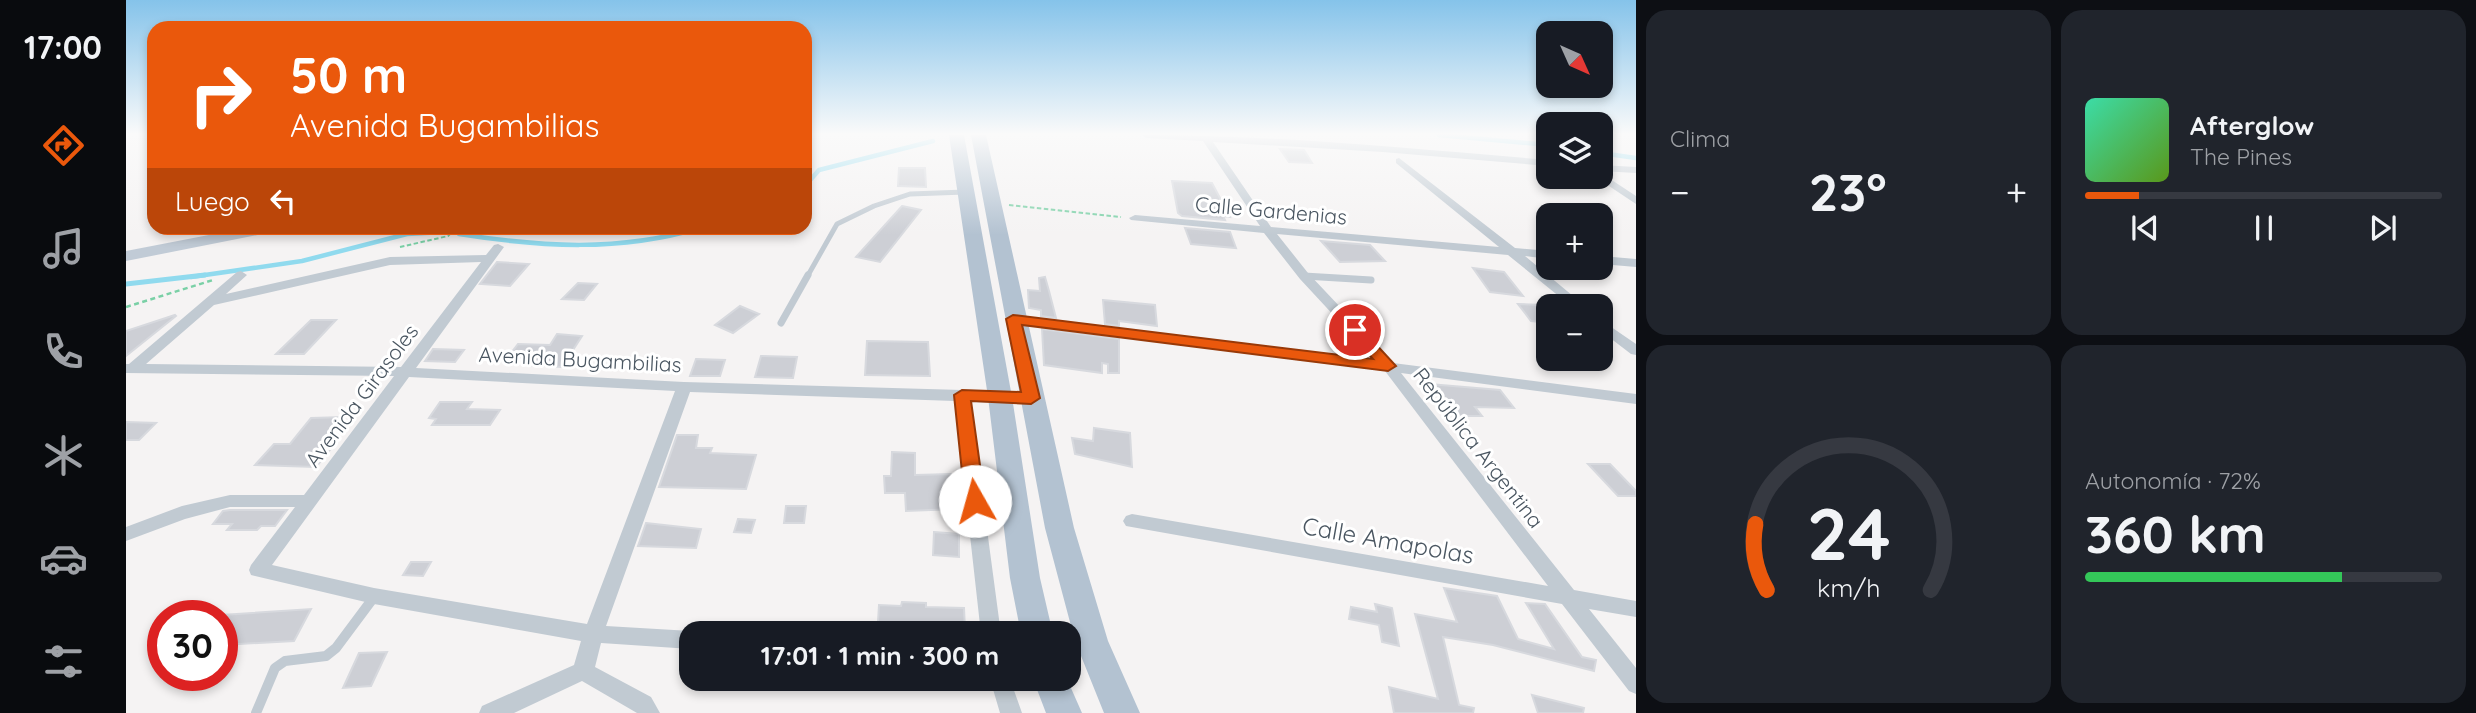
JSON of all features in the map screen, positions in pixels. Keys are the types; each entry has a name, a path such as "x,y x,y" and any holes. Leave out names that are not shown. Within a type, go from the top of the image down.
{"main road":[{"path":"961,168 1000,397 1025,578 1034,621"},
{"path":"984,168 1013,319 1069,576 1106,681 1122,713"},
{"path":"1056,691 1064,713"}],"street":[{"name":"República Argentina","path":"1226,168 1268,230 1304,276 1388,366 1636,684"},
{"path":"1408,168 1564,294"},
{"path":"1613,169 1636,170"},
{"path":"1613,185 1636,201"},
{"name":"Calle Gardenias","path":"1135,218 1536,254"},
{"path":"126,250 202,235"},
{"path":"126,256 232,235"},
{"name":"Avenida Girasoles","path":"374,596 258,570 494,253 390,261"},
{"path":"209,302 390,261"},
{"path":"1613,261 1636,263"},
{"path":"128,370 241,275"},
{"path":"1013,319 1636,400"},
{"path":"1613,333 1636,351"},
{"name":"Avenida Bugambilias","path":"128,370 407,372 684,387 1031,398"},
{"path":"583,671 593,634 684,387"},
{"path":"962,395 989,621"},
{"path":"126,534 182,513 230,501 310,501"},
{"name":"Calle Amapolas","path":"1132,522 1636,609"},
{"path":"374,596 593,634 679,639"},
{"path":"490,713 583,671"},
{"path":"583,671 643,704 649,713"},
{"path":"1004,691 1011,713"}],"lane":[{"path":"781,323 837,224 910,194 965,192"},
{"path":"1304,276 1371,280"},
{"path":"256,713 275,668 285,661 326,656 336,648 374,596"}],"path":[{"path":"990,204 1135,218"},
{"path":"390,261 398,248 413,242 449,235"},
{"path":"126,307 207,282 241,275"}],"building":[{"path":"899,168 925,168 926,187 898,186"},
{"path":"1172,181 1212,183 1230,217 1223,216 1225,220 1182,216 1178,213"},
{"path":"902,206 921,210 880,262 856,257"},
{"path":"1185,228 1230,232 1236,248 1191,244"},
{"path":"1321,241 1370,245 1385,261 1340,262"},
{"path":"497,262 529,264 510,286 480,284"},
{"path":"1473,268 1504,272 1523,296 1490,292"},
{"path":"1045,277 1056,318 1041,316 1041,310 1029,308 1028,290 1040,291 1039,278"},
{"path":"578,283 597,284 584,300 562,299"},
{"path":"1103,300 1155,305 1157,326 1119,321 1119,326 1105,324"},
{"path":"1518,304 1536,305 1536,322 1531,321"},
{"path":"740,306 759,314 733,333 715,325"},
{"path":"176,316 126,356 126,331"},
{"path":"311,320 336,320 304,354 276,354"},
{"path":"1042,329 1119,339 1119,373 1108,373 1108,364 1102,363 1102,373 1044,365"},
{"path":"557,334 582,336 562,367 529,365 534,358 508,357 518,344 550,345"},
{"path":"867,341 928,342 930,376 865,375"},
{"path":"433,349 464,350 455,362 425,361"},
{"path":"761,356 797,357 793,378 755,377"},
{"path":"696,359 725,360 720,376 690,376"},
{"path":"1429,384 1500,390 1514,408 1475,407 1482,416 1454,416"},
{"path":"440,402 472,402 467,409 500,410 490,425 432,425 436,419 429,418"},
{"path":"344,417 323,445 333,446 316,467 255,465 274,444 290,444 311,418"},
{"path":"126,422 156,423 139,440 126,440"},
{"path":"1094,428 1130,433 1132,467 1075,454 1072,438 1093,441"},
{"path":"677,435 698,435 696,448 712,448 710,453 756,455 746,489 659,487"},
{"path":"892,452 915,453 915,475 951,474 956,509 906,511 905,493 885,493 884,476 891,476"},
{"path":"1588,464 1610,464 1636,491 1636,496 1618,496"},
{"path":"786,506 806,506 804,523 784,523"},
{"path":"287,510 275,526 261,526 257,530 227,530 232,524 213,524 223,511"},
{"path":"738,519 755,520 751,533 734,532"},
{"path":"646,523 701,529 696,548 638,546"},
{"path":"934,532 959,534 959,557 933,555"},
{"path":"411,562 431,562 423,576 403,575"},
{"path":"1444,588 1497,596 1518,639 1554,649 1526,603 1545,604 1582,657 1596,660 1594,671 1493,645 1443,637 1459,705 1474,708 1473,713 1394,713 1389,687 1438,699 1415,614 1457,622"},
{"path":"902,602 926,603 926,607 964,608 965,621 878,621 879,605 901,606"},
{"path":"1375,604 1392,608 1399,646 1382,642 1379,625 1349,619 1351,607 1377,612"},
{"path":"311,609 294,641 238,644 238,614"},
{"path":"387,652 371,686 343,688 359,653"},
{"path":"1532,695 1584,708 1583,713 1538,713"}],"waterway":[{"path":"812,178 819,170 826,168"},
{"path":"204,275 302,261 403,235"},
{"path":"467,235 520,242 580,245 640,241 674,235"},
{"path":"126,284 204,275"},
{"path":"191,277 204,275"}],"route":[{"path":"975,501 962,395 1031,398 1013,319 1388,366 1355,330"}]}
